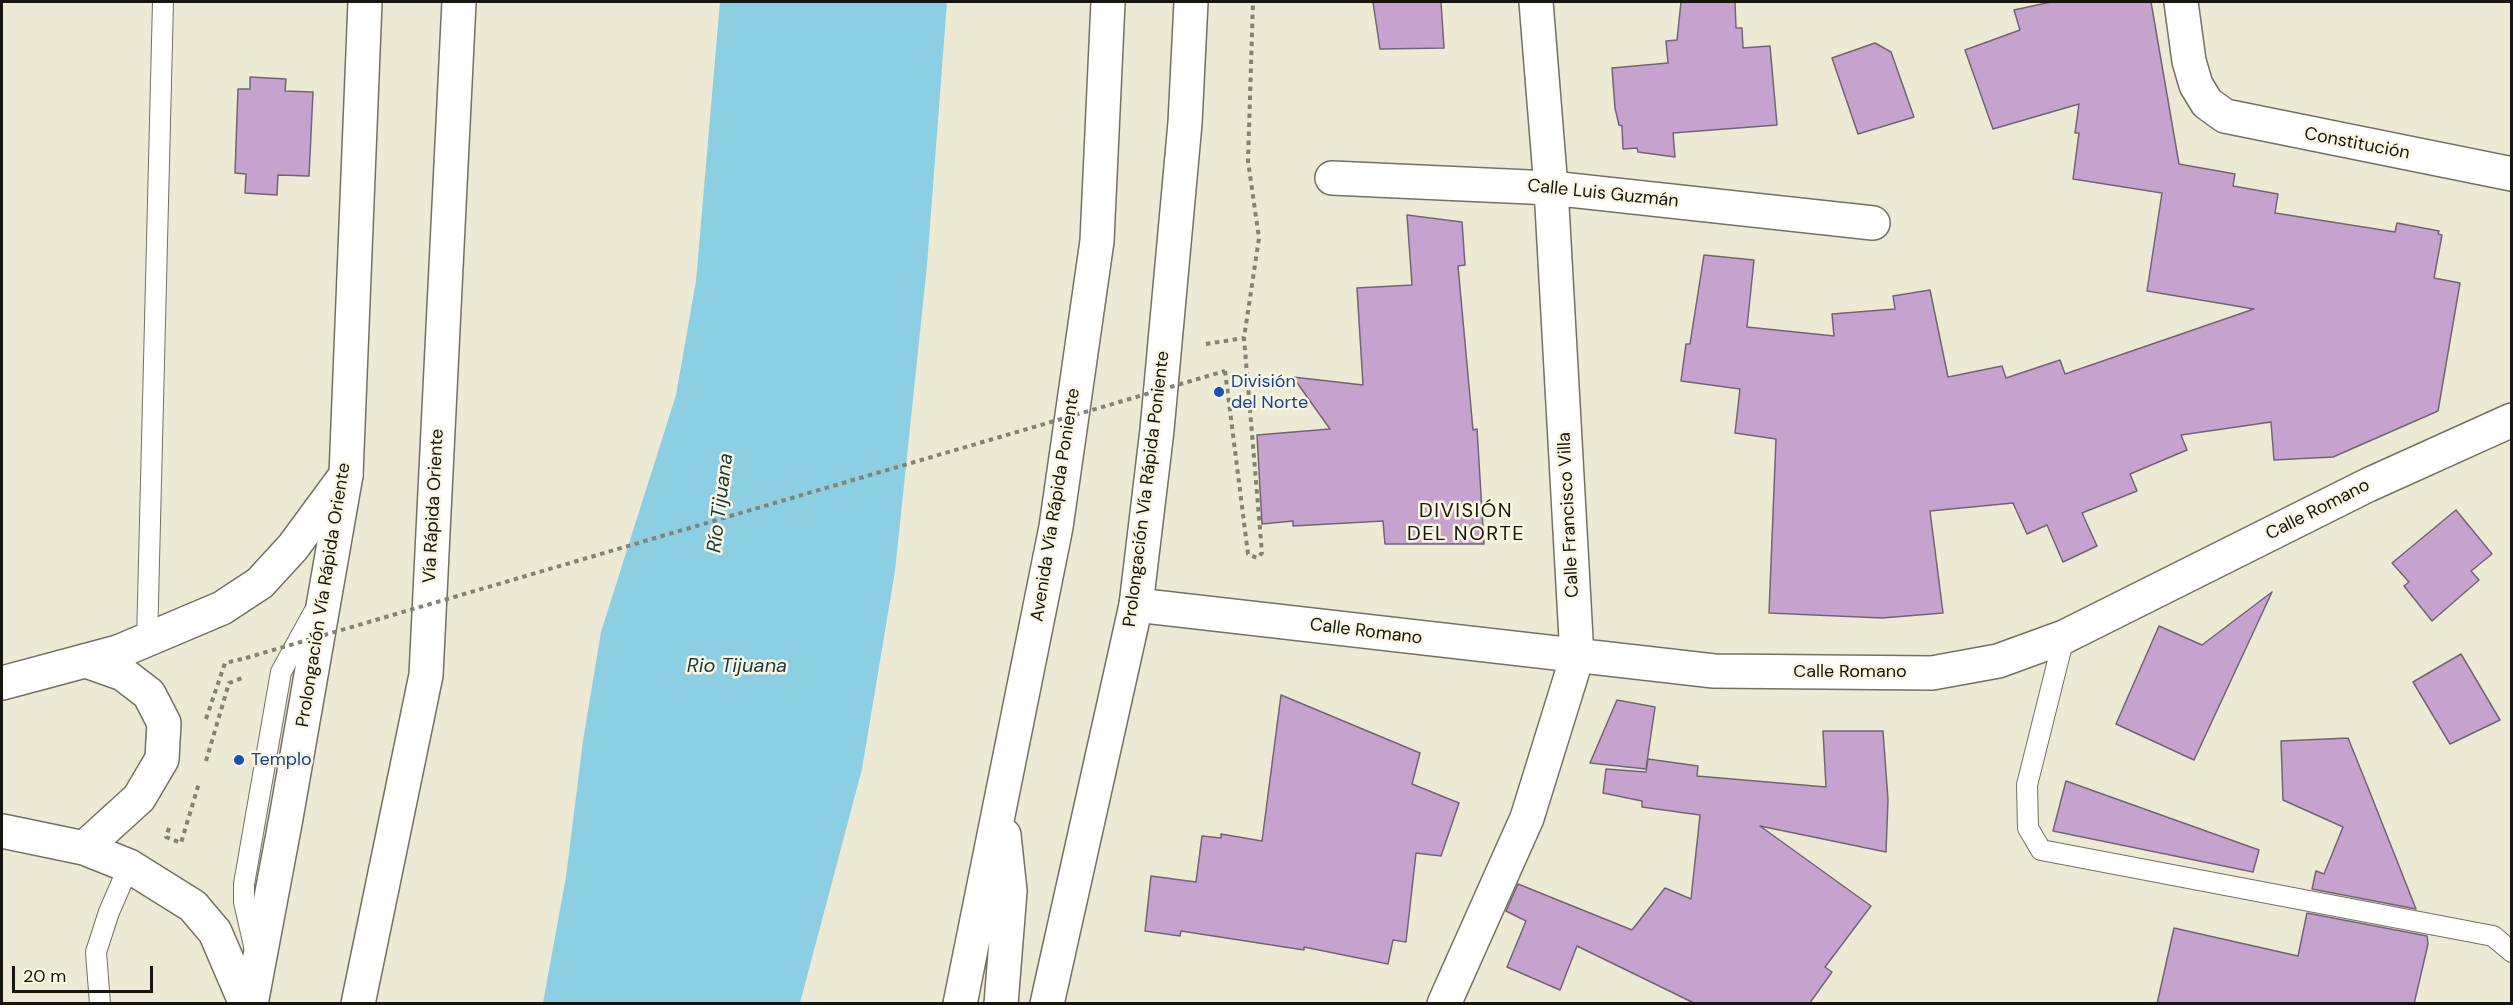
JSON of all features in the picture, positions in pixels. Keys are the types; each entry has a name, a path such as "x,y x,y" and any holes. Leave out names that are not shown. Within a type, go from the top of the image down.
{"main road":[{"name":"Prolongación Vía Rápida Oriente","path":"251,1004 346,475 365,2"},
{"name":"Vía Rápida Oriente","path":"358,1004 426,675 459,2"},
{"name":"Avenida Vía Rápida Poniente","path":"960,1004 1056,526 1097,241 1108,2"},
{"name":"Prolongación Vía Rápida Poniente","path":"1047,1004 1136,605 1157,430 1183,147 1191,2"},
{"name":"Calle Francisco Villa","path":"1444,1004 1527,818 1577,657 1551,188 1536,2"},
{"name":"Constitución","path":"2181,2 2189,61 2196,85 2207,103 2225,116 2244,122 2511,174"},
{"name":"Calle Luis Guzmán","path":"1332,178 1551,188 1873,223"},
{"name":"Calle Romano","path":"1136,605 1714,671 1932,673 1998,661 2064,637 2368,485 2511,420"},
{"path":"2,683 86,661 147,641 222,608 260,583 293,547 346,475"},
{"path":"84,848 139,798 162,759 165,723 149,694 123,674 86,661"},
{"path":"1001,806 1010,891 1001,1004"},
{"path":"2,831 84,848 129,866 193,906 215,932 246,1004"}],"lane":[{"path":"147,641 164,2"},
{"path":"2064,637 2027,785 2028,828 2042,850 2493,936 2511,952"},
{"path":"100,1004 96,952 109,912 129,866"}],"path":[{"path":"246,658 1225,371 1248,554 1257,558 1263,553 1244,338 1259,237 1248,161 1253,2"}],"water":[{"name":"Rio Tijuana","path":"720,2 947,2 927,265 895,571 862,769 800,1003 543,1003 566,877 583,741 601,632 676,395 696,281"}],"building":[{"path":"1373,2 1441,2 1444,48 1380,49"},
{"path":"1681,2 1735,2 1736,28 1742,28 1743,48 1770,46 1777,125 1673,133 1675,157 1638,152 1637,148 1623,149 1622,126 1619,125 1615,108 1612,68 1668,63 1666,41 1677,40"},
{"path":"2051,2 2151,2 2179,164 2235,174 2233,186 2278,194 2275,213 2395,232 2397,223 2439,231 2438,234 2442,235 2434,278 2460,283 2438,411 2333,457 2274,460 2271,422 2181,435 2187,450 2130,474 2137,491 2082,513 2097,546 2063,562 2047,525 2027,534 2013,503 1930,511 1943,613 1882,618 1769,613 1776,439 1735,433 1740,389 1681,381 1686,344 1690,344 1704,255 1754,260 1747,327 1834,336 1832,314 1895,309 1893,296 1930,290 1948,377 2002,366 2006,378 2060,360 2065,374 2254,309 2147,291 2162,193 2073,179 2079,133 2075,133 2079,104 1993,129 1965,50 2020,30 2014,10"},
{"path":"1875,43 1891,52 1914,117 1858,134 1832,58"},
{"path":"250,77 286,79 285,91 313,92 309,176 278,175 277,195 245,193 246,174 235,173 238,89 250,89"},
{"path":"1407,215 1462,222 1465,265 1458,266 1473,430 1477,429 1484,544 1385,544 1383,521 1293,526 1293,521 1262,524 1257,435 1330,429 1293,377 1363,385 1357,288 1412,285"},
{"path":"2456,510 2492,554 2471,571 2479,580 2432,621 2404,586 2409,582 2392,563"},
{"path":"2272,592 2194,760 2116,724 2159,626 2202,645"},
{"path":"2461,654 2500,720 2450,744 2413,682"},
{"path":"1281,695 1420,753 1412,784 1459,803 1441,856 1416,853 1406,942 1393,940 1388,964 1304,947 1304,950 1181,931 1180,936 1145,931 1151,876 1196,882 1202,836 1221,838 1221,834 1262,841"},
{"path":"1617,700 1655,707 1646,769 1590,763"},
{"path":"1823,731 1883,731 1888,800 1886,852 1760,826 1871,906 1825,967 1832,972 1809,1004 1696,1004 1577,946 1560,990 1507,967 1526,921 1506,911 1518,884 1632,930 1665,888 1691,899 1700,815 1642,807 1642,801 1603,793 1606,769 1646,772 1648,759 1698,766 1697,776 1826,787"},
{"path":"2348,738 2416,909 2312,889 2316,871 2324,874 2343,827 2283,800 2281,741"},
{"path":"2066,781 2259,850 2253,872 2053,831"},
{"path":"2307,913 2427,936 2428,944 2414,1004 2157,1004 2174,928 2298,956"}],"place":[{"name":"División del Norte","path":"1219,392"},
{"name":"Templo","path":"239,760"}],"district":[{"name":"DIVISIÓN DEL NORTE","path":"1466,524"}],"water label":[{"name":"Río Tijuana","path":"721,503"}]}
